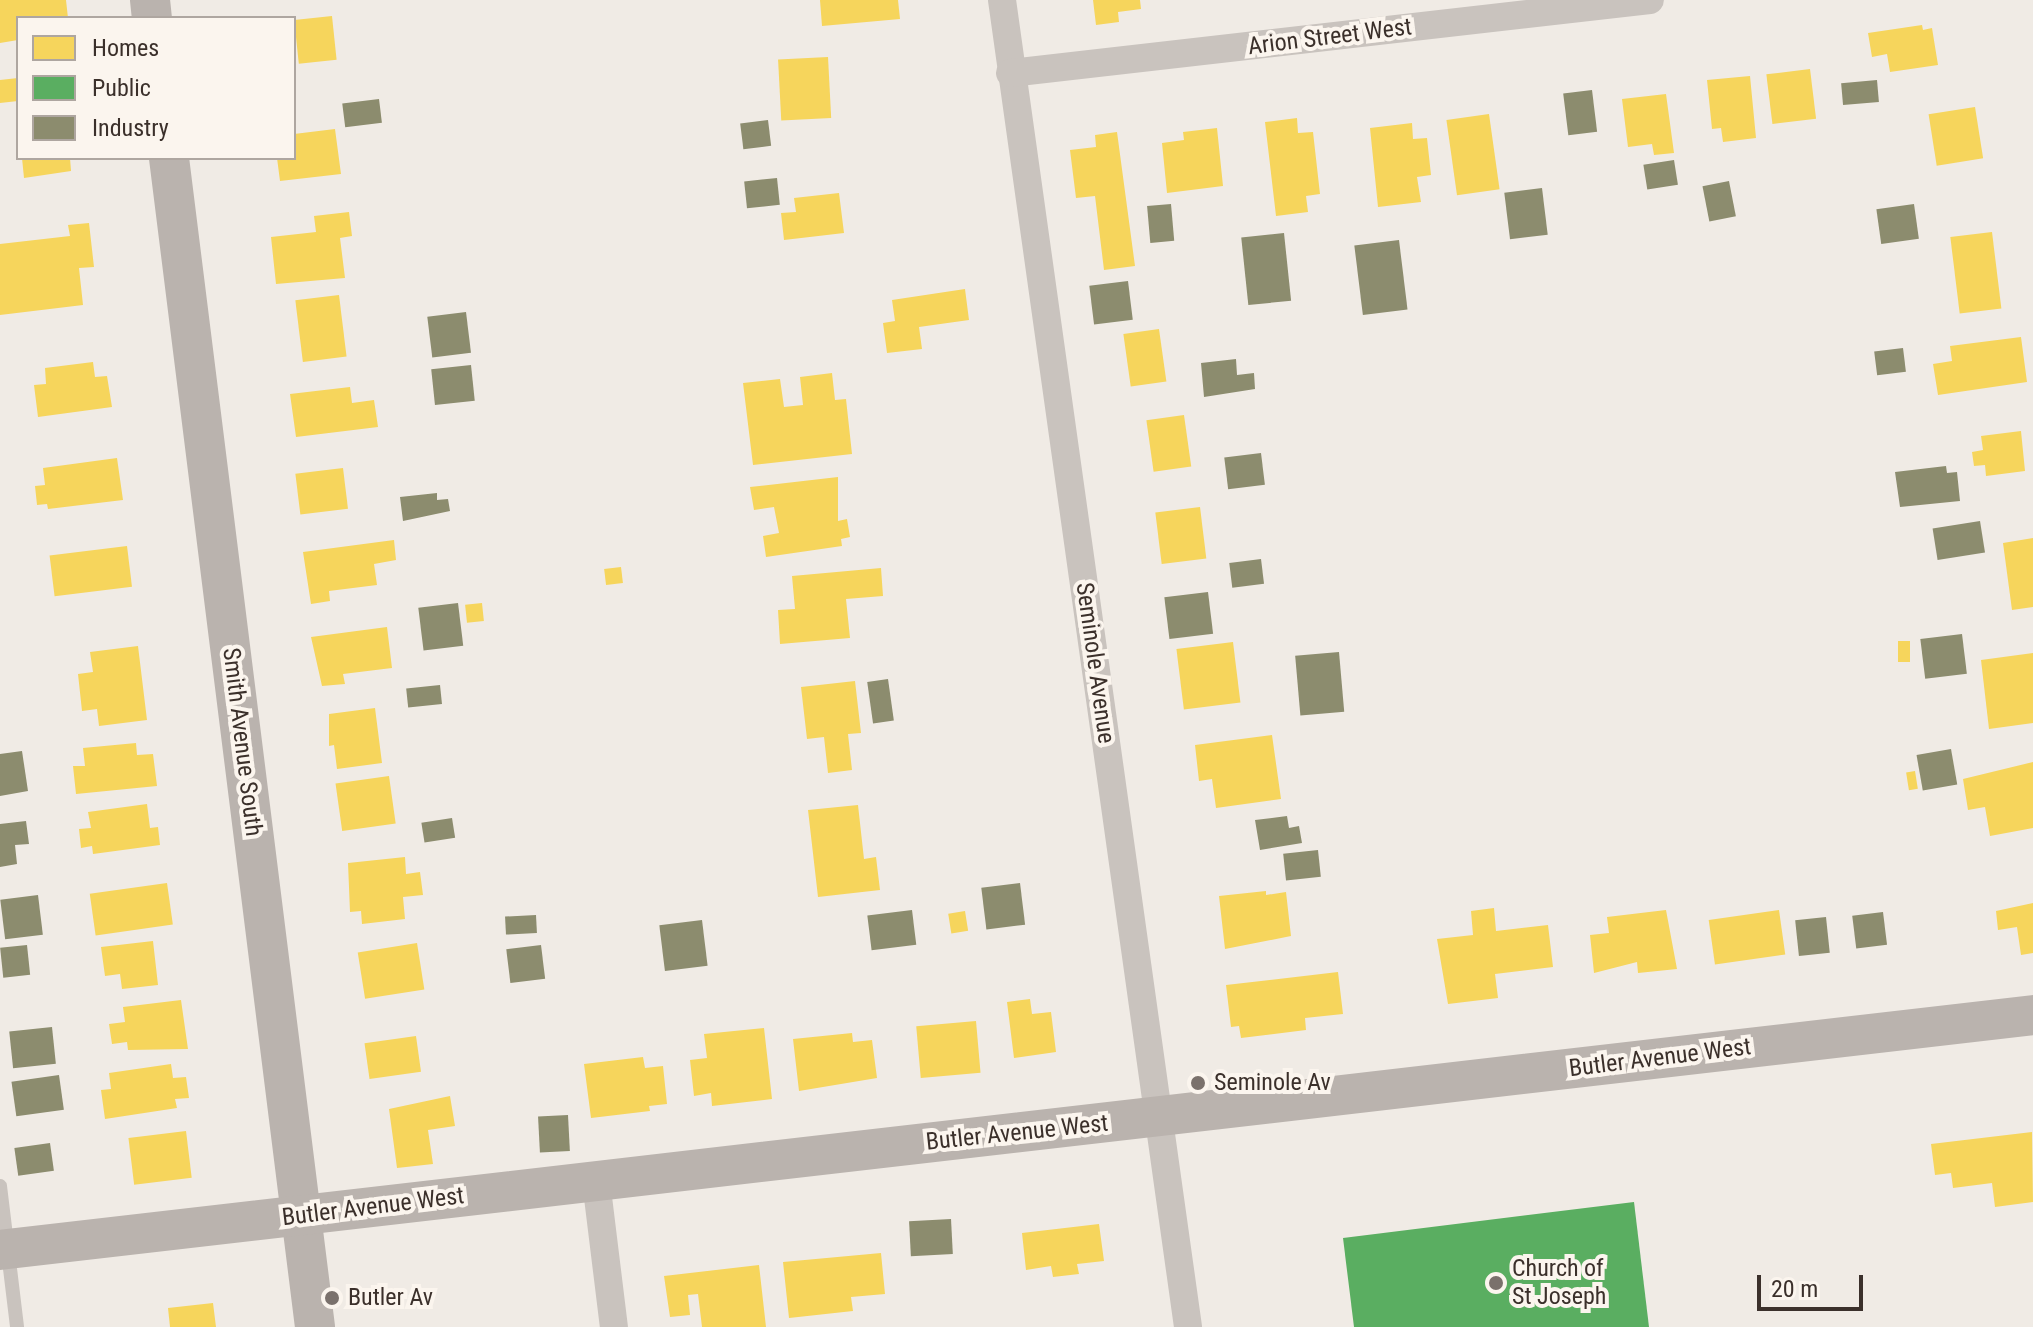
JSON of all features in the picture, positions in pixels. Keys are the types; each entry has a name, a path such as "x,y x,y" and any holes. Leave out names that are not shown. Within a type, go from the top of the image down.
{"street":[{"name":"Seminole Avenue","path":"1002,0 1161,1117 1188,1327"},
{"name":"Arion Street West","path":"1010,73 1551,6 1650,0"},
{"name":"Smith Avenue South","path":"169,160 315,1327"},
{"name":"Butler Avenue West","path":"4,1249 2033,1015"},
{"path":"596,1181 614,1327"}],"lane":[{"path":"0,1186 4,1249 17,1327"}],"building: Homes":[{"path":"0,0 66,0 68,16 16,16 16,40 0,43"},
{"path":"820,0 898,0 900,19 822,26"},
{"path":"1093,0 1140,0 1141,9 1118,12 1119,22 1096,25"},
{"path":"332,16 337,60 299,64 296,20"},
{"path":"1922,25 1923,30 1932,28 1938,65 1890,72 1887,54 1872,57 1868,33"},
{"path":"828,57 831,118 781,121 778,60"},
{"path":"1810,69 1816,119 1772,124 1766,74"},
{"path":"1750,76 1756,138 1723,142 1721,128 1712,129 1707,80"},
{"path":"16,78 16,101 0,103 0,80"},
{"path":"1666,94 1674,153 1654,155 1652,144 1628,147 1622,99"},
{"path":"1975,107 1983,158 1937,166 1929,114"},
{"path":"1489,114 1500,189 1457,195 1446,120"},
{"path":"1297,118 1298,133 1313,132 1320,194 1306,196 1308,212 1276,216 1265,122"},
{"path":"1412,123 1413,139 1427,138 1431,175 1417,177 1421,202 1378,207 1370,128"},
{"path":"1217,128 1223,186 1167,193 1162,143 1184,140 1183,132"},
{"path":"335,129 341,174 280,181 277,160 296,160 296,134"},
{"path":"1117,132 1135,266 1104,270 1095,196 1076,198 1070,150 1096,147 1095,135"},
{"path":"22,160 70,160 71,171 24,178"},
{"path":"839,193 844,233 784,240 781,213 796,212 794,198"},
{"path":"349,212 352,236 340,238 345,278 276,284 271,237 316,232 314,216"},
{"path":"89,223 94,267 79,268 83,305 0,315 0,244 70,236 68,225"},
{"path":"1992,232 2001,308 1960,314 1950,237"},
{"path":"965,289 969,320 919,327 922,349 887,353 883,323 895,321 892,300"},
{"path":"339,295 347,357 303,362 295,300"},
{"path":"1159,329 1166,381 1131,386 1123,334"},
{"path":"2021,337 2027,382 1938,395 1933,364 1952,361 1950,346"},
{"path":"93,362 95,377 107,376 112,407 38,417 34,385 46,384 45,368"},
{"path":"832,373 835,400 846,399 852,454 753,465 743,383 780,379 784,407 803,405 800,377"},
{"path":"350,387 352,403 374,400 378,427 296,437 290,394"},
{"path":"1184,415 1191,466 1154,472 1146,420"},
{"path":"2021,431 2025,471 1986,476 1985,465 1974,466 1972,452 1983,450 1981,436"},
{"path":"117,458 123,500 48,509 47,504 37,505 35,486 45,485 43,468"},
{"path":"343,468 348,509 300,515 295,474"},
{"path":"838,477 838,521 847,519 850,537 841,539 842,546 766,557 763,536 779,533 774,507 754,510 750,487"},
{"path":"1200,507 1206,559 1162,564 1155,512"},
{"path":"2033,538 2033,607 2012,610 2003,543"},
{"path":"394,540 396,560 374,564 377,585 329,591 330,601 311,604 303,552"},
{"path":"127,546 132,587 55,596 50,556"},
{"path":"621,567 623,583 606,585 604,569"},
{"path":"881,568 883,596 846,599 850,638 780,644 778,610 795,609 792,576"},
{"path":"482,603 484,621 467,623 465,605"},
{"path":"387,627 392,668 343,674 345,684 322,686 311,637"},
{"path":"1898,641 1910,641 1910,662 1898,662"},
{"path":"1233,642 1240,703 1184,709 1176,649"},
{"path":"138,646 147,720 99,726 97,709 82,711 78,674 93,672 90,652"},
{"path":"2033,653 2033,723 1989,729 1981,660"},
{"path":"855,681 861,733 848,734 852,770 828,773 824,737 807,739 801,687"},
{"path":"375,708 382,763 337,769 334,745 329,746 329,714"},
{"path":"1272,735 1281,799 1216,808 1212,779 1199,781 1195,745"},
{"path":"136,743 137,755 153,754 157,786 76,794 73,766 85,766 83,748"},
{"path":"2033,762 2033,828 1990,836 1985,807 1968,810 1963,779"},
{"path":"1915,771 1918,789 1909,790 1906,772"},
{"path":"389,776 396,824 342,831 336,784"},
{"path":"147,804 150,828 158,827 160,845 93,854 92,846 81,848 79,829 91,828 88,812"},
{"path":"858,805 864,859 876,857 880,890 818,897 808,810"},
{"path":"405,857 406,874 420,872 423,895 403,897 405,919 362,924 361,911 350,912 348,863"},
{"path":"167,883 173,925 96,935 90,894"},
{"path":"1266,891 1266,895 1286,892 1291,936 1225,949 1219,896"},
{"path":"2033,903 2033,953 2021,955 2017,927 1998,930 1996,911"},
{"path":"1494,908 1496,931 1548,925 1553,967 1495,974 1498,998 1448,1004 1437,939 1473,935 1471,911"},
{"path":"1666,910 1677,969 1638,973 1637,962 1594,973 1590,935 1609,933 1607,917"},
{"path":"1779,910 1785,955 1715,964 1709,920"},
{"path":"965,911 968,931 951,933 948,914"},
{"path":"153,941 158,985 122,989 120,974 105,976 101,947"},
{"path":"417,943 424,989 365,999 358,952"},
{"path":"1338,972 1343,1014 1305,1018 1306,1030 1241,1038 1239,1026 1231,1027 1226,985"},
{"path":"1030,999 1032,1014 1051,1012 1056,1052 1014,1058 1007,1002"},
{"path":"181,1000 188,1049 128,1050 127,1042 112,1044 109,1024 125,1022 123,1007"},
{"path":"976,1021 981,1073 921,1078 916,1026"},
{"path":"764,1028 772,1099 712,1106 711,1093 694,1096 690,1060 707,1058 704,1034"},
{"path":"852,1033 853,1042 872,1040 877,1078 799,1091 793,1039"},
{"path":"416,1036 421,1072 370,1079 365,1043"},
{"path":"643,1057 645,1068 663,1066 667,1104 649,1106 650,1111 591,1118 584,1064"},
{"path":"171,1064 173,1078 186,1077 189,1098 175,1099 177,1108 105,1119 101,1090 111,1089 109,1073"},
{"path":"450,1096 455,1126 428,1130 433,1164 397,1168 389,1109"},
{"path":"186,1131 192,1178 134,1185 128,1138"},
{"path":"2032,1132 2033,1202 1995,1207 1992,1183 1953,1188 1951,1173 1935,1175 1931,1144"},
{"path":"1099,1224 1104,1261 1077,1264 1079,1274 1053,1277 1051,1266 1026,1270 1022,1233"},
{"path":"881,1253 885,1294 851,1297 853,1311 789,1318 783,1262"},
{"path":"759,1265 766,1327 702,1327 698,1294 688,1295 690,1315 670,1317 664,1276"},
{"path":"213,1303 216,1327 170,1327 168,1308"}],"building: Public":[{"name":"Church of St Joseph","path":"1634,1202 1649,1327 1354,1327 1343,1238"}],"building: Industry":[{"path":"1877,80 1879,102 1843,105 1841,83"},
{"path":"1592,90 1597,132 1568,135 1563,94"},
{"path":"379,99 382,123 345,127 342,104"},
{"path":"768,120 771,146 743,149 740,123"},
{"path":"1674,160 1678,185 1647,190 1643,165"},
{"path":"777,178 780,205 747,208 744,181"},
{"path":"1729,181 1736,216 1709,221 1702,186"},
{"path":"1542,188 1548,235 1510,239 1504,193"},
{"path":"1171,204 1174,241 1150,243 1147,206"},
{"path":"1914,204 1919,239 1881,244 1876,209"},
{"path":"1284,233 1291,301 1248,305 1241,237"},
{"path":"1399,240 1408,309 1363,315 1354,245"},
{"path":"1128,281 1133,320 1094,324 1089,286"},
{"path":"466,312 471,353 432,357 427,317"},
{"path":"1903,348 1906,372 1877,375 1874,352"},
{"path":"1236,359 1237,375 1254,373 1255,389 1204,397 1201,363"},
{"path":"471,365 475,401 435,405 431,369"},
{"path":"1261,453 1265,485 1228,489 1224,458"},
{"path":"1946,466 1947,473 1957,472 1960,501 1900,507 1895,472"},
{"path":"437,493 437,500 448,499 450,511 403,521 400,497"},
{"path":"1980,521 1985,553 1938,560 1933,529"},
{"path":"1261,559 1264,584 1232,588 1229,563"},
{"path":"1208,592 1213,634 1169,639 1164,597"},
{"path":"458,603 463,646 424,651 418,608"},
{"path":"1962,634 1967,674 1925,679 1920,639"},
{"path":"1339,652 1344,712 1300,716 1295,656"},
{"path":"888,679 894,721 873,724 867,682"},
{"path":"440,685 442,704 408,707 406,689"},
{"path":"1951,749 1957,784 1923,791 1917,755"},
{"path":"22,751 28,791 0,796 0,754"},
{"path":"1287,816 1289,828 1299,826 1302,843 1260,850 1255,820"},
{"path":"452,818 455,838 425,843 421,823"},
{"path":"26,821 29,844 15,845 17,864 0,867 0,824"},
{"path":"1318,850 1321,877 1286,881 1283,854"},
{"path":"1020,883 1025,925 986,929 981,888"},
{"path":"38,895 43,935 5,939 0,900"},
{"path":"912,910 916,945 872,950 867,915"},
{"path":"1883,912 1887,945 1856,949 1852,916"},
{"path":"536,915 537,933 506,935 505,917"},
{"path":"1826,917 1830,953 1799,956 1795,920"},
{"path":"702,920 708,966 665,971 659,925"},
{"path":"27,945 30,975 3,978 0,948"},
{"path":"541,945 545,979 510,983 506,949"},
{"path":"52,1027 56,1064 13,1068 9,1031"},
{"path":"59,1075 64,1110 16,1116 11,1082"},
{"path":"568,1115 570,1151 540,1153 538,1117"},
{"path":"50,1143 54,1171 18,1176 14,1148"},
{"path":"951,1219 953,1254 911,1256 909,1221"}],"place":[{"name":"Seminole Av","path":"1198,1083"},
{"name":"Church of St Joseph","path":"1496,1283"},
{"name":"Butler Av","path":"332,1298"}]}
